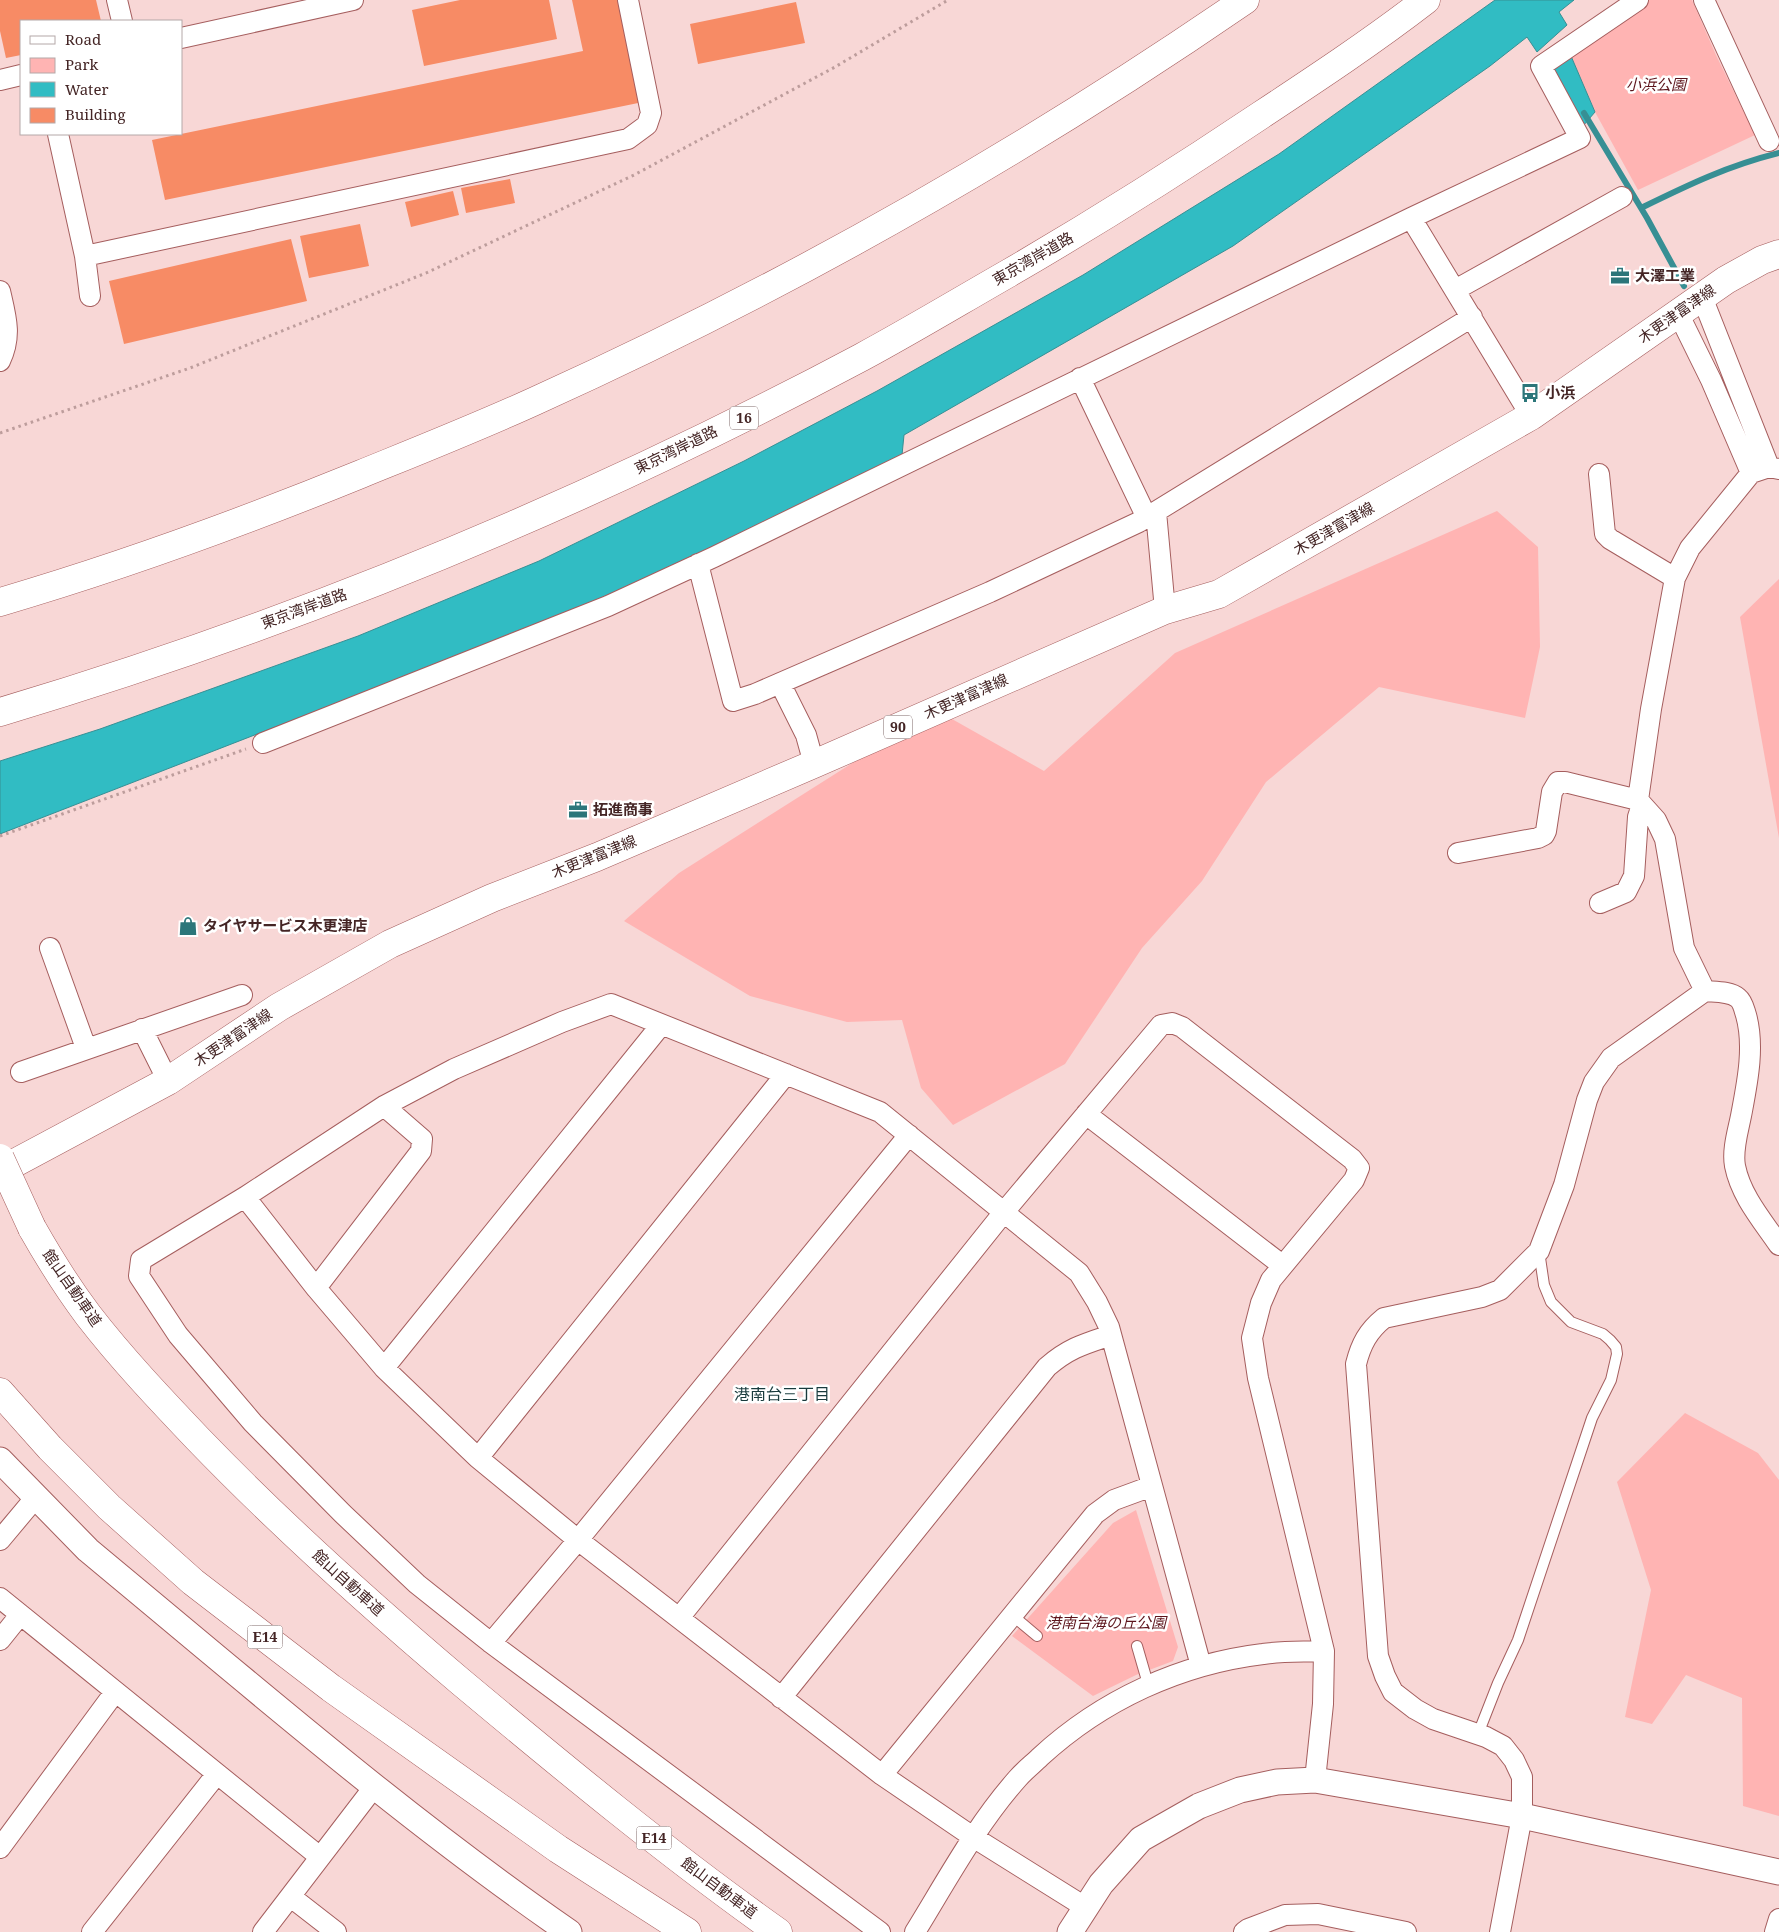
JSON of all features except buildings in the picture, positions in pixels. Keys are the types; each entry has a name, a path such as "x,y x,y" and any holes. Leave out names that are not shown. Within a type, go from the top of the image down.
{"main road":[{"path":"0,602 182,543 272,511 452,438 536,401 680,333 844,247 934,197 1035,137 1195,35 1245,0"},
{"name":"東京湾岸道路","path":"0,712 150,664 322,602 412,567 498,532 623,476 741,419 864,356 1080,232 1189,163 1361,49 1426,0"},
{"name":"木更津富津線","path":"0,1171 168,1081 279,1007 390,944 492,898 598,857 814,764 1165,610 1219,594 1531,416 1726,280 1762,260 1779,254"},
{"name":"館山自動車道","path":"0,1158 32,1228 54,1266 88,1315 146,1385 243,1486 306,1546 410,1639 532,1741 714,1887 778,1932"},
{"name":"E14","path":"0,1392 50,1448 108,1507 193,1582 331,1688 558,1849 687,1932"}],"street":[{"path":"117,0 122,20"},
{"path":"182,38 353,0"},
{"path":"85,256 628,139 647,125 651,113 628,0"},
{"path":"263,743 608,606 1580,138 1541,66 1638,0"},
{"path":"1704,0 1771,133"},
{"path":"0,80 20,75"},
{"path":"58,135 85,256 90,296"},
{"path":"1455,290 1622,197"},
{"path":"1412,218 1531,416"},
{"path":"0,291 8,327 4,352 0,361"},
{"path":"1702,297 1766,469"},
{"path":"1678,313 1711,380 1766,469"},
{"path":"698,564 733,700 755,694 990,592 1151,515 1472,317"},
{"path":"1080,378 1151,515 1165,610"},
{"path":"1600,903 1626,892 1634,876 1638,817 1650,709 1675,578 1690,548 1766,469"},
{"path":"1599,474 1605,534 1610,539 1675,578"},
{"path":"780,683 806,735 814,764"},
{"path":"1458,853 1538,838 1544,835 1552,792 1558,782 1565,782 1640,802 1656,820 1665,839 1684,948 1705,991"},
{"path":"50,948 86,1048"},
{"path":"1500,1932 1522,1816 1522,1777 1514,1760 1503,1746 1478,1734 1433,1719 1393,1692 1385,1676 1378,1656 1356,1364 1361,1345 1372,1328 1384,1318 1482,1297 1500,1290 1539,1251 1564,1185 1587,1100 1594,1082 1611,1058 1705,991 1734,995 1740,999 1743,1006 1750,1041 1735,1164 1741,1186 1749,1202 1779,1245"},
{"path":"21,1072 242,995"},
{"path":"880,1932 491,1643 417,1584 343,1514 253,1423 178,1335 140,1276 141,1260 245,1197 384,1106 454,1069 562,1022 610,1004 880,1112 1079,1273 1097,1302 1111,1335 1201,1666"},
{"path":"679,1618 1004,1212 1161,1025 1172,1023 1182,1027 1345,1153 1359,1168 1354,1180 1271,1280 1261,1303 1252,1338 1258,1378 1324,1651 1323,1704 1315,1780"},
{"path":"384,1368 661,1025"},
{"path":"142,1029 168,1081"},
{"path":"478,1458 786,1074"},
{"path":"316,1288 421,1151 422,1139 384,1106"},
{"path":"1086,1114 1282,1265"},
{"path":"491,1643 578,1540 909,1135"},
{"path":"245,1197 316,1288 384,1368 478,1458 578,1540 882,1775 973,1837 1086,1907"},
{"path":"781,1698 1047,1367 1062,1354 1076,1346 1111,1335"},
{"path":"0,1460 88,1550 374,1787 569,1932"},
{"path":"882,1775 1095,1514 1114,1500 1152,1486"},
{"path":"0,1540 36,1497"},
{"path":"0,1598 216,1775 320,1857"},
{"path":"0,1640 20,1615"},
{"path":"914,1932 973,1837 1018,1777 1056,1742 1104,1708 1148,1684 1201,1666 1263,1654 1324,1651"},
{"path":"0,1848 115,1692"},
{"path":"92,1932 216,1775"},
{"path":"1070,1932 1101,1884 1141,1840 1199,1806 1240,1790 1277,1782 1315,1780 1522,1816 1779,1872"},
{"path":"262,1932 291,1897 374,1787"},
{"path":"291,1897 336,1932"},
{"path":"1244,1932 1285,1915 1318,1914 1406,1932"},
{"path":"1775,1932 1779,1919"}],"lane":[{"path":"1478,1734 1498,1683 1518,1640 1592,1418 1611,1380 1617,1354 1616,1347 1603,1334 1571,1322 1551,1302 1544,1285 1539,1251"},
{"path":"1012,1615 1037,1636"},
{"path":"1137,1646 1148,1684"}],"path":[{"path":"0,434 190,368 426,273 634,175 835,67 948,0"},
{"path":"0,836 263,743"}],"green space":[{"name":"小浜公園","path":"1648,0 1692,0 1716,55 1755,135 1638,190 1595,112 1571,56"},
{"path":"1497,511 1538,547 1540,647 1525,718 1379,687 1266,782 1202,881 1142,948 1065,1064 953,1125 921,1088 902,1020 847,1022 750,996 624,921 679,873 936,710 1044,771 1175,653"},
{"path":"1779,579 1779,838 1740,617"},
{"path":"1685,1413 1758,1453 1779,1480 1779,1816 1743,1806 1742,1698 1686,1675 1652,1724 1625,1717 1651,1590 1617,1482"},
{"name":"港南台海の丘公園","path":"1136,1510 1178,1647 1173,1661 1136,1675 1093,1696 1012,1636 1113,1523"}],"water":[{"path":"1495,0 1574,0 1559,12 1567,25 1537,52 1527,37 1490,66 1233,246 904,435 902,455 612,596 0,834 0,761 100,729 358,636 539,561 744,461 877,391 1083,275 1279,154"},
{"path":"1571,56 1595,112 1583,126 1551,68"}],"waterway":[{"path":"1584,113 1647,218 1684,286"},
{"path":"1641,208 1725,170 1779,153"}],"place":[{"name":"大澤工業","path":"1620,276"},
{"name":"小浜","path":"1530,393"},
{"name":"拓進商事","path":"578,810"},
{"name":"タイヤサービス木更津店","path":"188,926"}],"district":[{"name":"港南台三丁目","path":"782,1394"}]}
